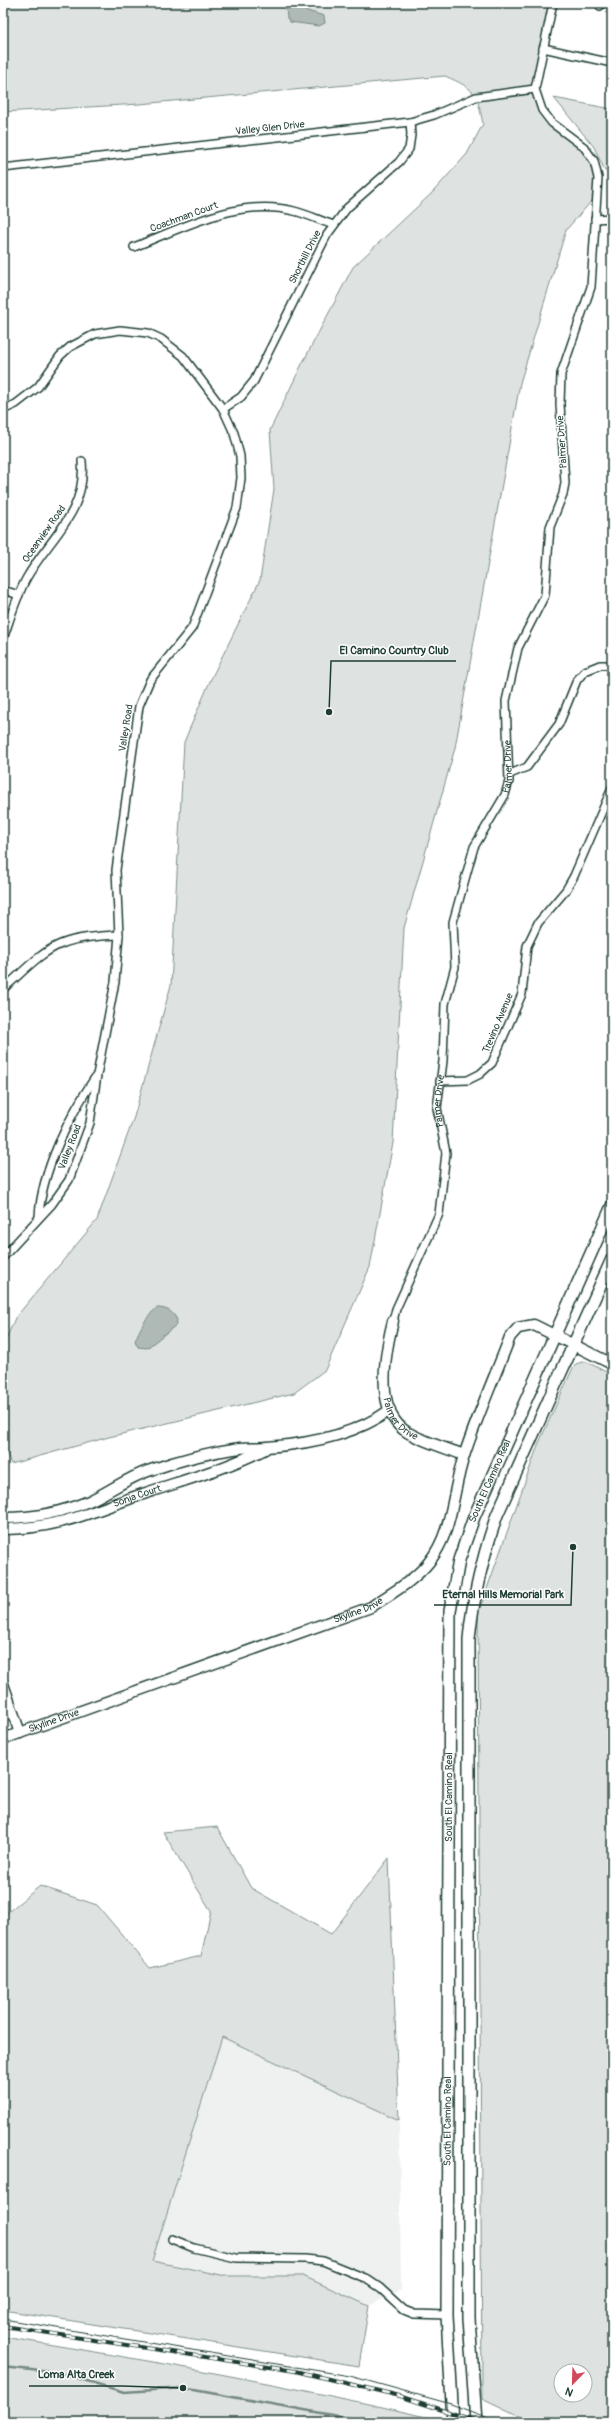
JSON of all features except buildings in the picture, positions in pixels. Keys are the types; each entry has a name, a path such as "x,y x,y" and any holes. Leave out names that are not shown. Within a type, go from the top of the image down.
{"main road":[{"name":"South El Camino Real","path":"453,2422 446,2315 450,1611 459,1560 474,1517 612,1206"},
{"name":"South El Camino Real","path":"476,2422 469,2318 469,1639 477,1582 497,1515 612,1259"}],"street":[{"path":"553,3 543,48 612,63"},
{"name":"Palmer Drive","path":"464,1455 408,1432 396,1422 387,1404 384,1383 396,1309 439,1214 446,1153 437,1108 443,1061 445,1004 455,967 453,922 474,847 505,795 510,774 506,701 518,648 545,595 550,527 563,494 565,483 560,404 561,374 591,287 598,178 594,161 584,147 552,123 542,110 536,88 543,48"},
{"name":"Valley Glen Drive","path":"3,168 410,122 434,115 476,97 536,88"},
{"name":"Shorthill Drive","path":"223,409 241,397 254,381 327,235 347,208 399,162 409,149 411,135 410,122"},
{"name":"Coachman Court","path":"134,247 214,216 247,208 294,211 334,226"},
{"path":"596,219 612,218"},
{"name":"Valley Road","path":"3,410 16,404 38,387 60,356 70,347 95,334 120,330 148,333 160,339 183,356 223,409 234,433 240,456 241,478 237,508 192,628 150,680 139,706 116,870 119,935 116,982 97,1075 90,1123 69,1180 52,1204 3,1258"},
{"name":"Oceanview Road","path":"3,639 19,595 40,554 67,522 76,506 83,475 82,461"},
{"path":"3,590 19,595"},
{"path":"510,774 527,767 559,724 577,680 585,672 600,665 612,665"},
{"name":"Trevino Avenue","path":"440,1081 468,1080 480,1074 492,1063 522,994 527,946 538,923 566,890 574,876 612,788"},
{"path":"3,989 37,959 61,944 93,936 119,935"},
{"name":"Valley Road","path":"39,1217 40,1197 52,1162 85,1093 97,1075"},
{"name":"Skyline Drive","path":"3,1739 371,1607 410,1579 429,1562 451,1518 464,1455 510,1337 518,1328 534,1326 556,1335 612,1364"},
{"name":"Sonja Court","path":"3,1518 20,1518 57,1513 89,1501 148,1471 172,1464 240,1448 268,1447 336,1436 371,1424 390,1410"},
{"name":"Sonja Court","path":"3,1529 44,1527 80,1518 134,1497 241,1461 268,1447"},
{"path":"3,1684 20,1733"},
{"path":"172,2239 194,2248 236,2258 305,2259 324,2261 365,2278 380,2288 404,2310 414,2314 446,2315"}],"shaded area":[{"path":"3,3 553,3 536,89 542,110 581,145 593,160 597,195 566,230 520,383 455,748 404,928 393,1143 370,1267 325,1370 294,1393 109,1437 11,1464 3,1444 3,1347 15,1318 97,1220 134,1117 171,985 184,742 210,681 260,580 274,489 270,430 302,364 353,267 432,193 467,154 483,124 479,105 473,93 463,85 445,76 140,104 3,112"},
{"path":"291,6 324,16 325,23 319,26 290,22 287,18 286,8"},
{"path":"554,98 612,109 612,171 605,171 594,147"},
{"path":"157,1308 166,1309 171,1312 177,1320 176,1325 147,1348 138,1347 135,1341 139,1332 153,1311"},
{"path":"587,1362 612,1375 612,2422 532,2422 482,2398 478,1614 538,1445 576,1364"},
{"path":"217,1827 251,1888 331,1934 389,1858 399,2120 222,2037 152,2261 226,2276 303,2276 369,2306 359,2366 3,2310 3,2119 6,2106 3,2082 3,1916 40,1886 97,1905 150,1968 201,1956 211,1911 163,1832"},
{"path":"222,2036 399,2120 401,2290 369,2306 303,2276 226,2276 152,2261"},
{"path":"3,2337 167,2364 276,2385 439,2420 439,2422 3,2422"}],"waterway":[{"path":"3,2367 60,2373 124,2392 183,2388 371,2422"}],"tram line":[{"path":"3,2319 350,2376 451,2404 499,2422"}],"railway":[{"path":"3,2326 295,2371 400,2396 479,2422"}],"place":[{"name":"El Camino Country Club","path":"329,712"},
{"name":"Eternal Hills Memorial Park","path":"573,1547"},
{"name":"Loma Alta Creek","path":"183,2388"}]}
